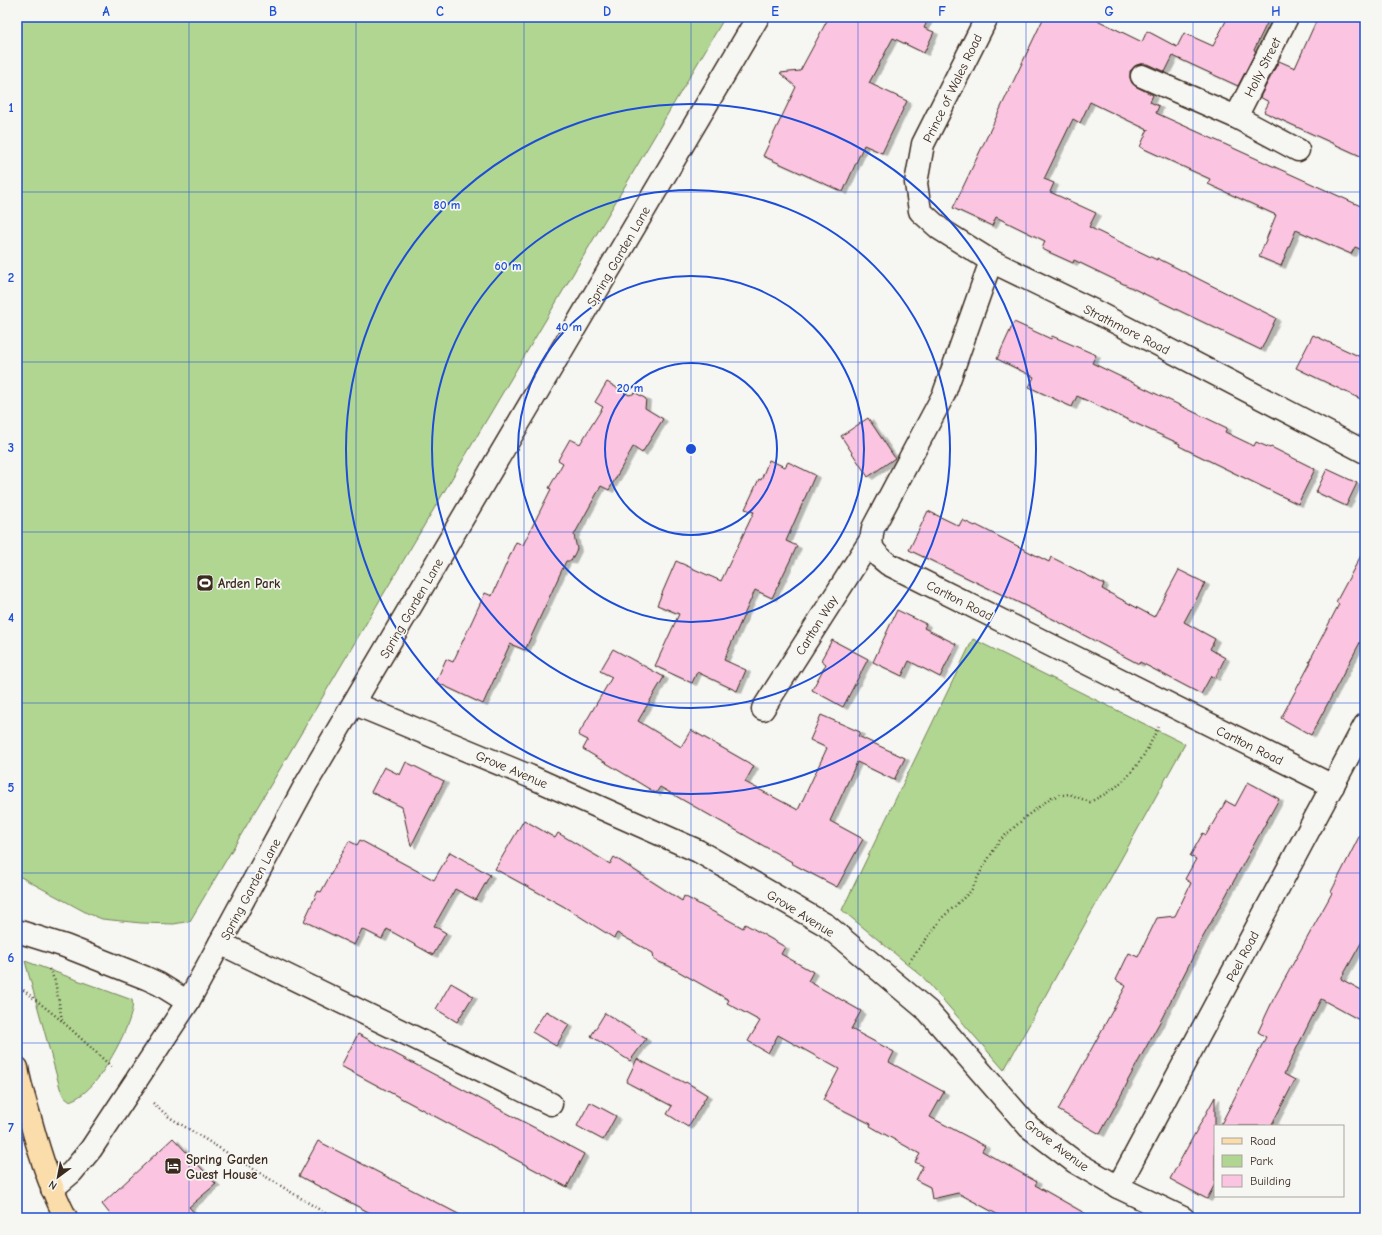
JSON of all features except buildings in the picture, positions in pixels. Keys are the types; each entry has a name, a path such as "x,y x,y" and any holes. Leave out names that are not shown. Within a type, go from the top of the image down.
{"main road":[{"path":"17,1068 20,1085 38,1148 52,1189 66,1218"}],"street":[{"name":"Spring Garden Lane","path":"52,1189 81,1162 188,1002 306,784 355,704 758,17"},
{"name":"Prince of Wales Road","path":"916,183 924,144 987,17"},
{"name":"Holly Street","path":"1236,117 1287,17"},
{"path":"1142,76 1236,117 1298,150"},
{"name":"Strathmore Road","path":"916,183 920,211 940,229 991,261 1094,312 1365,452"},
{"path":"870,541 873,528 944,394 991,261"},
{"name":"Carlton Road","path":"870,541 875,554 888,564 1333,786"},
{"name":"Carlton Way","path":"763,709 870,541"},
{"name":"Grove Avenue","path":"355,704 529,776 698,851 826,926 928,1011 1029,1127 1075,1162 1118,1187 1183,1218"},
{"name":"Peel Road","path":"1118,1187 1365,725"},
{"path":"24,932 94,957 146,978 159,984 188,1002"},
{"path":"220,943 551,1104"}],"path":[{"path":"894,983 943,917 971,891 982,869 1000,840 1028,815 1052,797 1069,794 1090,802 1110,792 1128,776 1150,746 1168,704"},
{"path":"24,932 55,981 62,1020"},
{"path":"17,985 62,1020 133,1086 169,1117 333,1218"}],"green space":[{"path":"17,17 725,17 190,921 174,924 141,923 102,919 87,913 17,875"},
{"path":"973,639 1185,744 1004,1070 922,976 842,910"},
{"path":"25,961 132,1000 130,1018 106,1067 89,1089 73,1100 69,1101 64,1097 60,1088"}],"place":[{"name":"Arden Park","path":"205,583"},
{"name":"Spring Garden Guest House","path":"173,1166"}]}
